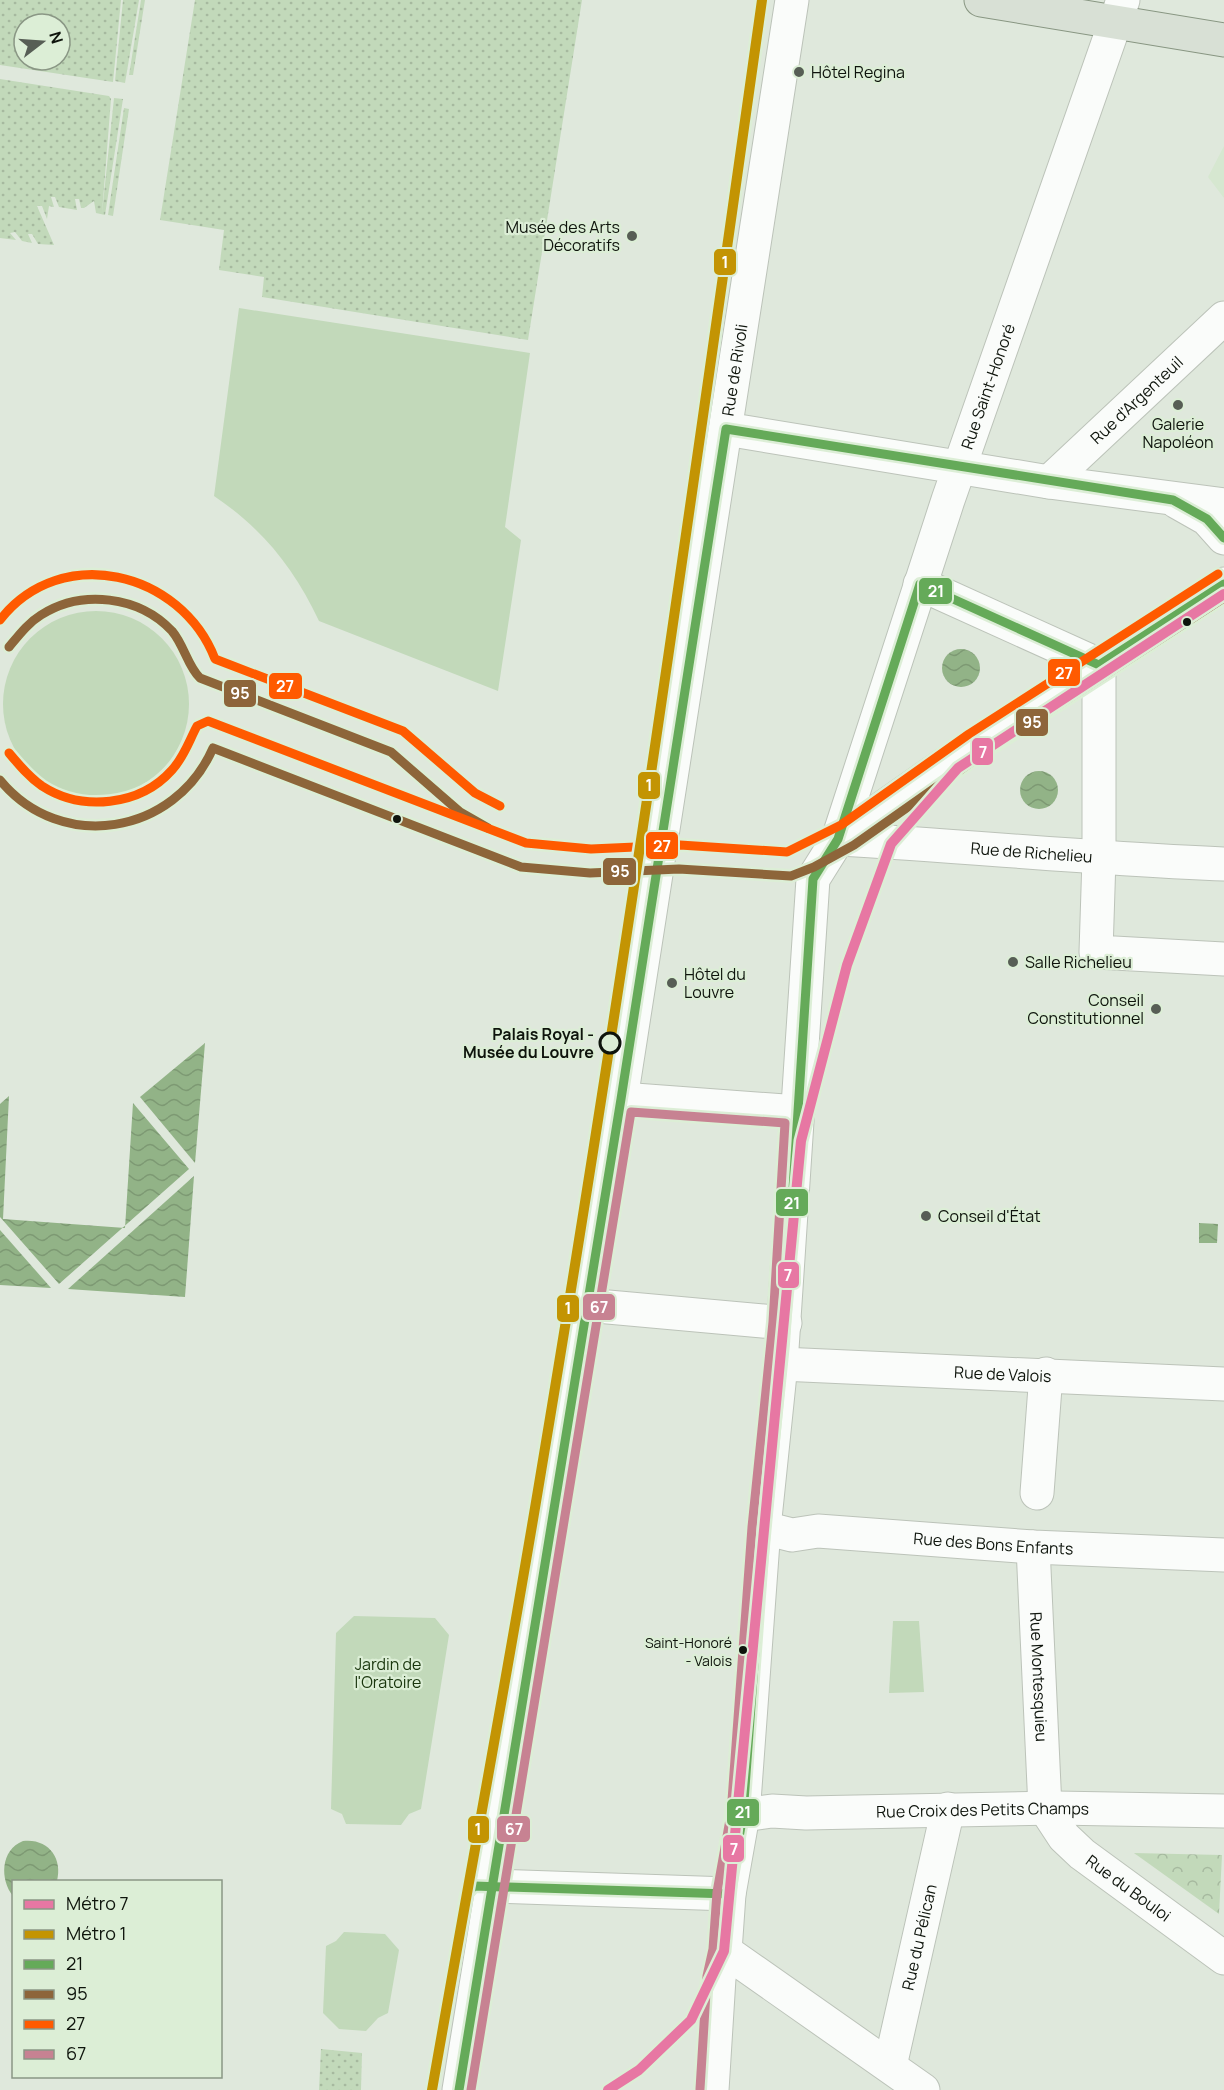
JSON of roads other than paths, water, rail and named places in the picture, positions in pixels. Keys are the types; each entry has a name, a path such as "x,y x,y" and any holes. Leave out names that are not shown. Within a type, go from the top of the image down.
{"main road":[{"path":"981,0 1119,11 1224,40"}],"street":[{"name":"Rue de Rivoli","path":"466,2088 492,1886 621,1099 792,0"},
{"name":"Rue Saint-Honoré","path":"712,2090 719,1978 725,1951 729,1894 743,1815 764,1528 785,1323 813,879 838,839 920,584 1119,11"},
{"name":"Rue d'Argenteuil","path":"1049,482 1224,318"},
{"path":"726,429 1049,482 1224,505"},
{"path":"1173,500 1207,519 1224,538"},
{"path":"920,584 1099,665"},
{"path":"838,839 941,767 1224,584"},
{"path":"1099,665 1099,858 1096,952 1224,959"},
{"name":"Rue de Richelieu","path":"838,839 992,848 1099,858 1224,864"},
{"path":"621,1099 798,1112"},
{"path":"586,1305 785,1323"},
{"name":"Rue de Valois","path":"781,1364 1046,1374 1224,1384"},
{"path":"1037,1493 1046,1374"},
{"name":"Rue des Bons Enfants","path":"764,1528 792,1535 818,1531 1033,1547 1224,1555"},
{"name":"Rue Montesquieu","path":"1033,1547 1045,1808"},
{"name":"Rue Croix des Petits Champs","path":"743,1815 772,1810 806,1813 1045,1808 1224,1811"},
{"name":"Rue du Bouloi","path":"1045,1808 1064,1838 1082,1854 1224,1958"},
{"name":"Rue du Pélican","path":"890,2066 948,1809"},
{"path":"492,1886 729,1894"},
{"path":"725,1951 923,2090"}],"water":[{"path":"961,649 968,650 974,655 979,661 979,675 974,681 968,686 961,687 954,686 948,681 943,675 942,668 943,661 948,655 954,650"},
{"path":"1039,771 1053,776 1058,790 1053,804 1039,809 1025,804 1020,790 1025,776"},
{"path":"205,1043 195,1163 140,1097"},
{"path":"9,1096 3,1219 123,1228 59,1284 0,1217 0,1104"},
{"path":"133,1103 189,1169 125,1225"},
{"path":"194,1176 185,1297 68,1289"},
{"path":"1199,1223 1218,1224 1217,1243 1199,1243"},
{"path":"0,1230 51,1288 0,1285"},
{"path":"23,1841 32,1841 46,1846 52,1851 58,1865 57,1880 12,1880 12,1894 6,1882 4,1866 6,1858 15,1845"}],"metro line":[{"name":"1","path":"432,2090 528,1549 600,1105 683,553 762,0"},
{"name":"7","path":"608,2090 639,2070 691,2020 724,1951 801,1141 847,965 891,844 958,768 1224,594"}],"place":[{"name":"Hôtel Regina","path":"799,72"},
{"name":"Musée des Arts Décoratifs","path":"632,236"},
{"name":"Galerie Napoléon","path":"1178,405"},
{"name":"Salle Richelieu","path":"1013,962"},
{"name":"Hôtel du Louvre","path":"672,983"},
{"name":"Conseil Constitutionnel","path":"1156,1009"},
{"name":"Palais Royal - Musée du Louvre","path":"610,1043"},
{"name":"Conseil d'État","path":"926,1216"},
{"name":"Saint-Honoré - Valois","path":"743,1650"}],"park label":[{"name":"Jardin de l'Oratoire","path":"388,1673"}]}
